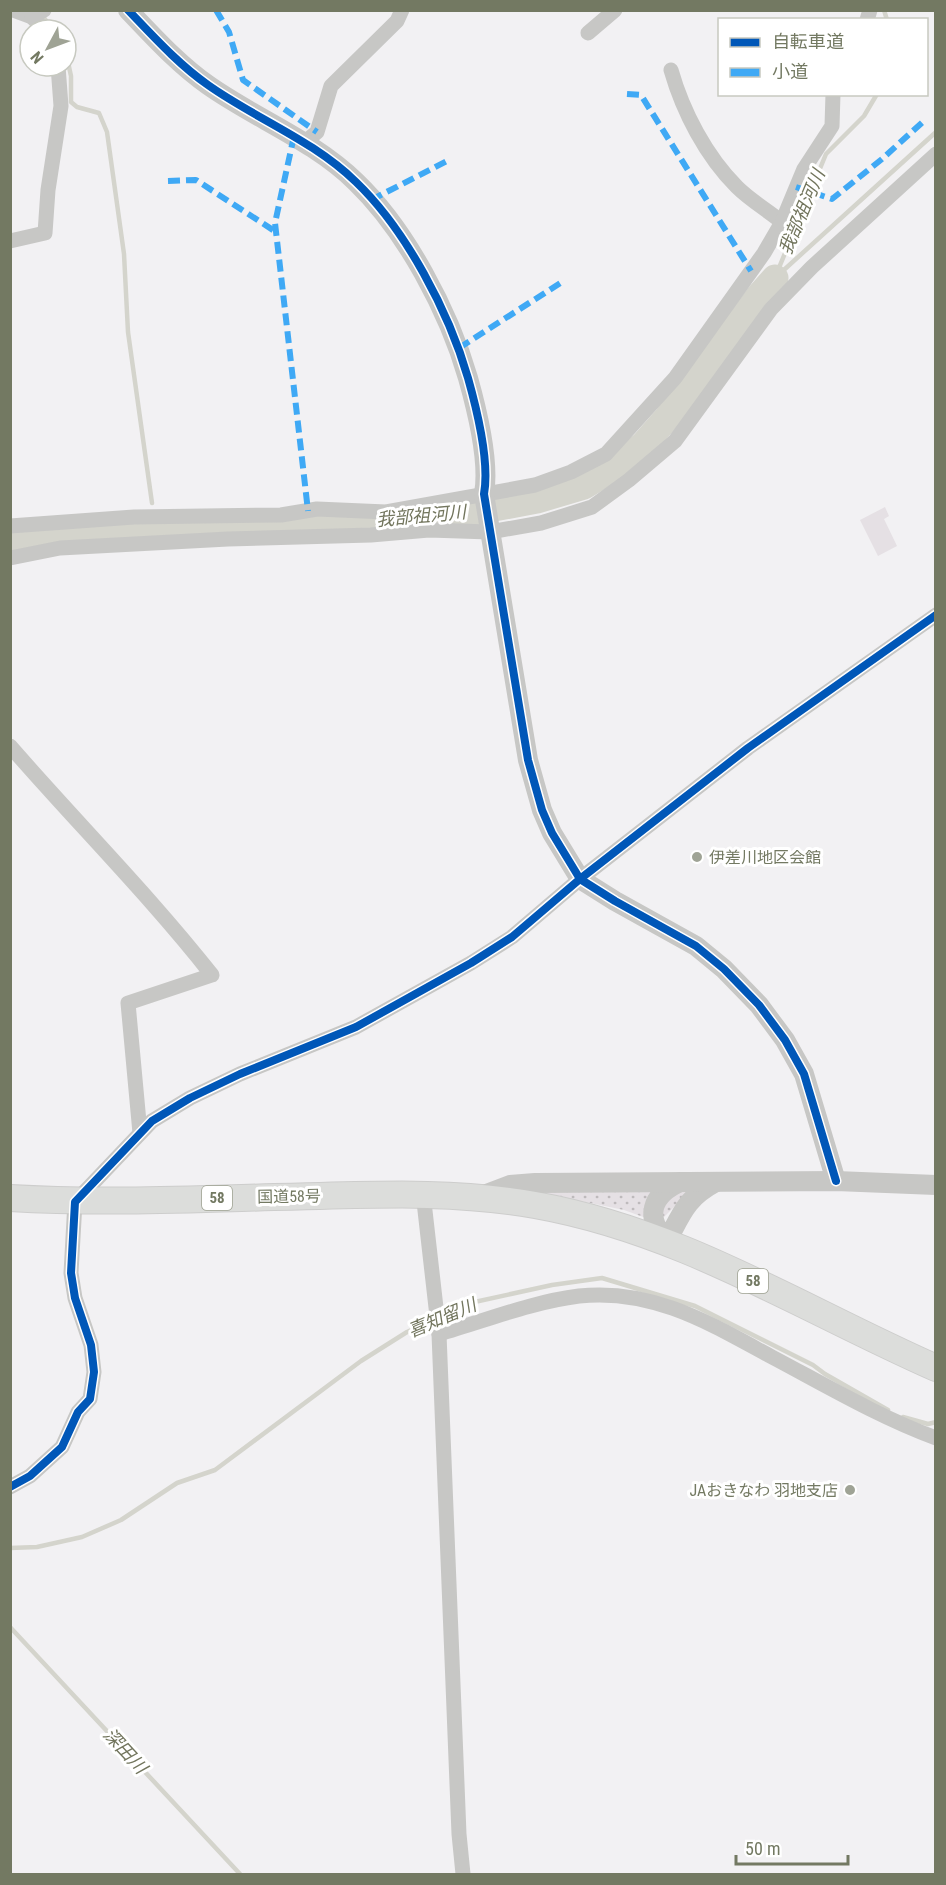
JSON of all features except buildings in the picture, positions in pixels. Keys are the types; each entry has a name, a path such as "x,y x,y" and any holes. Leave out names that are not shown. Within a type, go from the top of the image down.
{"highway":[{"name":"国道58号","path":"10,1198 75,1202 423,1193"},
{"name":"58","path":"423,1193 535,1205 636,1230 707,1258 838,1323 936,1368"}],"street":[{"path":"13,10 36,14"},
{"path":"128,10 174,58 207,84 246,110 305,142 356,182 400,235 444,311 459,348 477,411 487,479 484,496 528,760 542,810 552,833 580,879 696,946 724,969 759,1005 785,1040 804,1074 836,1181"},
{"path":"305,142 317,132 331,86 397,21 402,10"},
{"path":"588,33 615,10"},
{"path":"671,70 676,86 705,147 738,188 782,222"},
{"path":"10,241 45,233 48,190 61,105 59,78"},
{"path":"10,526 134,517 281,515 317,509 386,512 535,485 571,472 606,454 675,378 764,253 782,222 804,169 832,126 833,96"},
{"path":"10,558 60,548 489,528 542,523 592,507 675,441 771,309 812,267 936,154"},
{"path":"10,1487 30,1476 62,1447 78,1412 90,1399 94,1372 92,1346 75,1298 71,1273 75,1202 152,1121 190,1098 240,1074 356,1027 512,937 580,879 748,748 936,615"},
{"path":"10,746 78,824 124,870 212,975 128,1002 140,1133"},
{"path":"477,1197 510,1185 535,1183 836,1181 936,1185"},
{"path":"680,1182 667,1188 661,1194 653,1210 654,1224 667,1241 685,1205 707,1186 716,1182"},
{"path":"423,1193 438,1331 459,1834 463,1875"},
{"path":"438,1331 544,1303 580,1296 633,1297 682,1310 710,1323 829,1387 915,1430 936,1438"}],"shaded area":[{"path":"885,507 889,516 884,519 897,546 878,556 860,520"},
{"path":"659,1186 646,1218 624,1210 537,1192"},
{"path":"695,1186 661,1220 664,1205 671,1196"}],"waterway":[{"name":"我部祖河川","path":"884,10 886,18"},
{"path":"71,78 71,102 77,107 99,113 107,132 124,254 128,332 152,503"},
{"name":"我部祖河川","path":"776,275 826,154 864,116 876,96"},
{"path":"775,278 936,132"},
{"name":"我部祖河川","path":"10,544 46,536 406,520 478,511 537,500 584,486 612,469 643,445 667,418 775,278"},
{"name":"喜知留川","path":"10,1548 37,1547 82,1537 121,1520 177,1483 215,1470 361,1361 407,1332 470,1303 552,1285 602,1278 695,1306 813,1365 888,1410"},
{"name":"喜知留川","path":"903,1417 928,1424 936,1422"},
{"name":"深田川","path":"10,1627 240,1874"}],"marked path":[{"path":"216,10 229,32 243,80 317,132"},
{"path":"627,94 641,95 751,271"},
{"path":"796,187 832,199 882,159 926,119"},
{"path":"294,136 275,223 308,511"},
{"path":"371,200 447,161"},
{"path":"168,181 196,180 276,232"},
{"path":"459,348 565,280"}],"cycle path":[{"path":"128,10 197,77 226,97 303,142 356,182 392,224 424,273 450,326 475,405 484,451 484,494 528,760 542,810 552,833 580,879 696,946 724,969 759,1005 785,1040 804,1074 836,1181"},
{"path":"10,1487 30,1476 62,1447 78,1412 90,1399 94,1372 91,1345 75,1298 71,1273 75,1202 152,1121 190,1098 240,1074 356,1027 471,963 512,937 580,879 748,748 936,615"}],"place":[{"name":"伊差川地区会館","path":"697,857"},
{"name":"JAおきなわ 羽地支店","path":"850,1490"}]}
